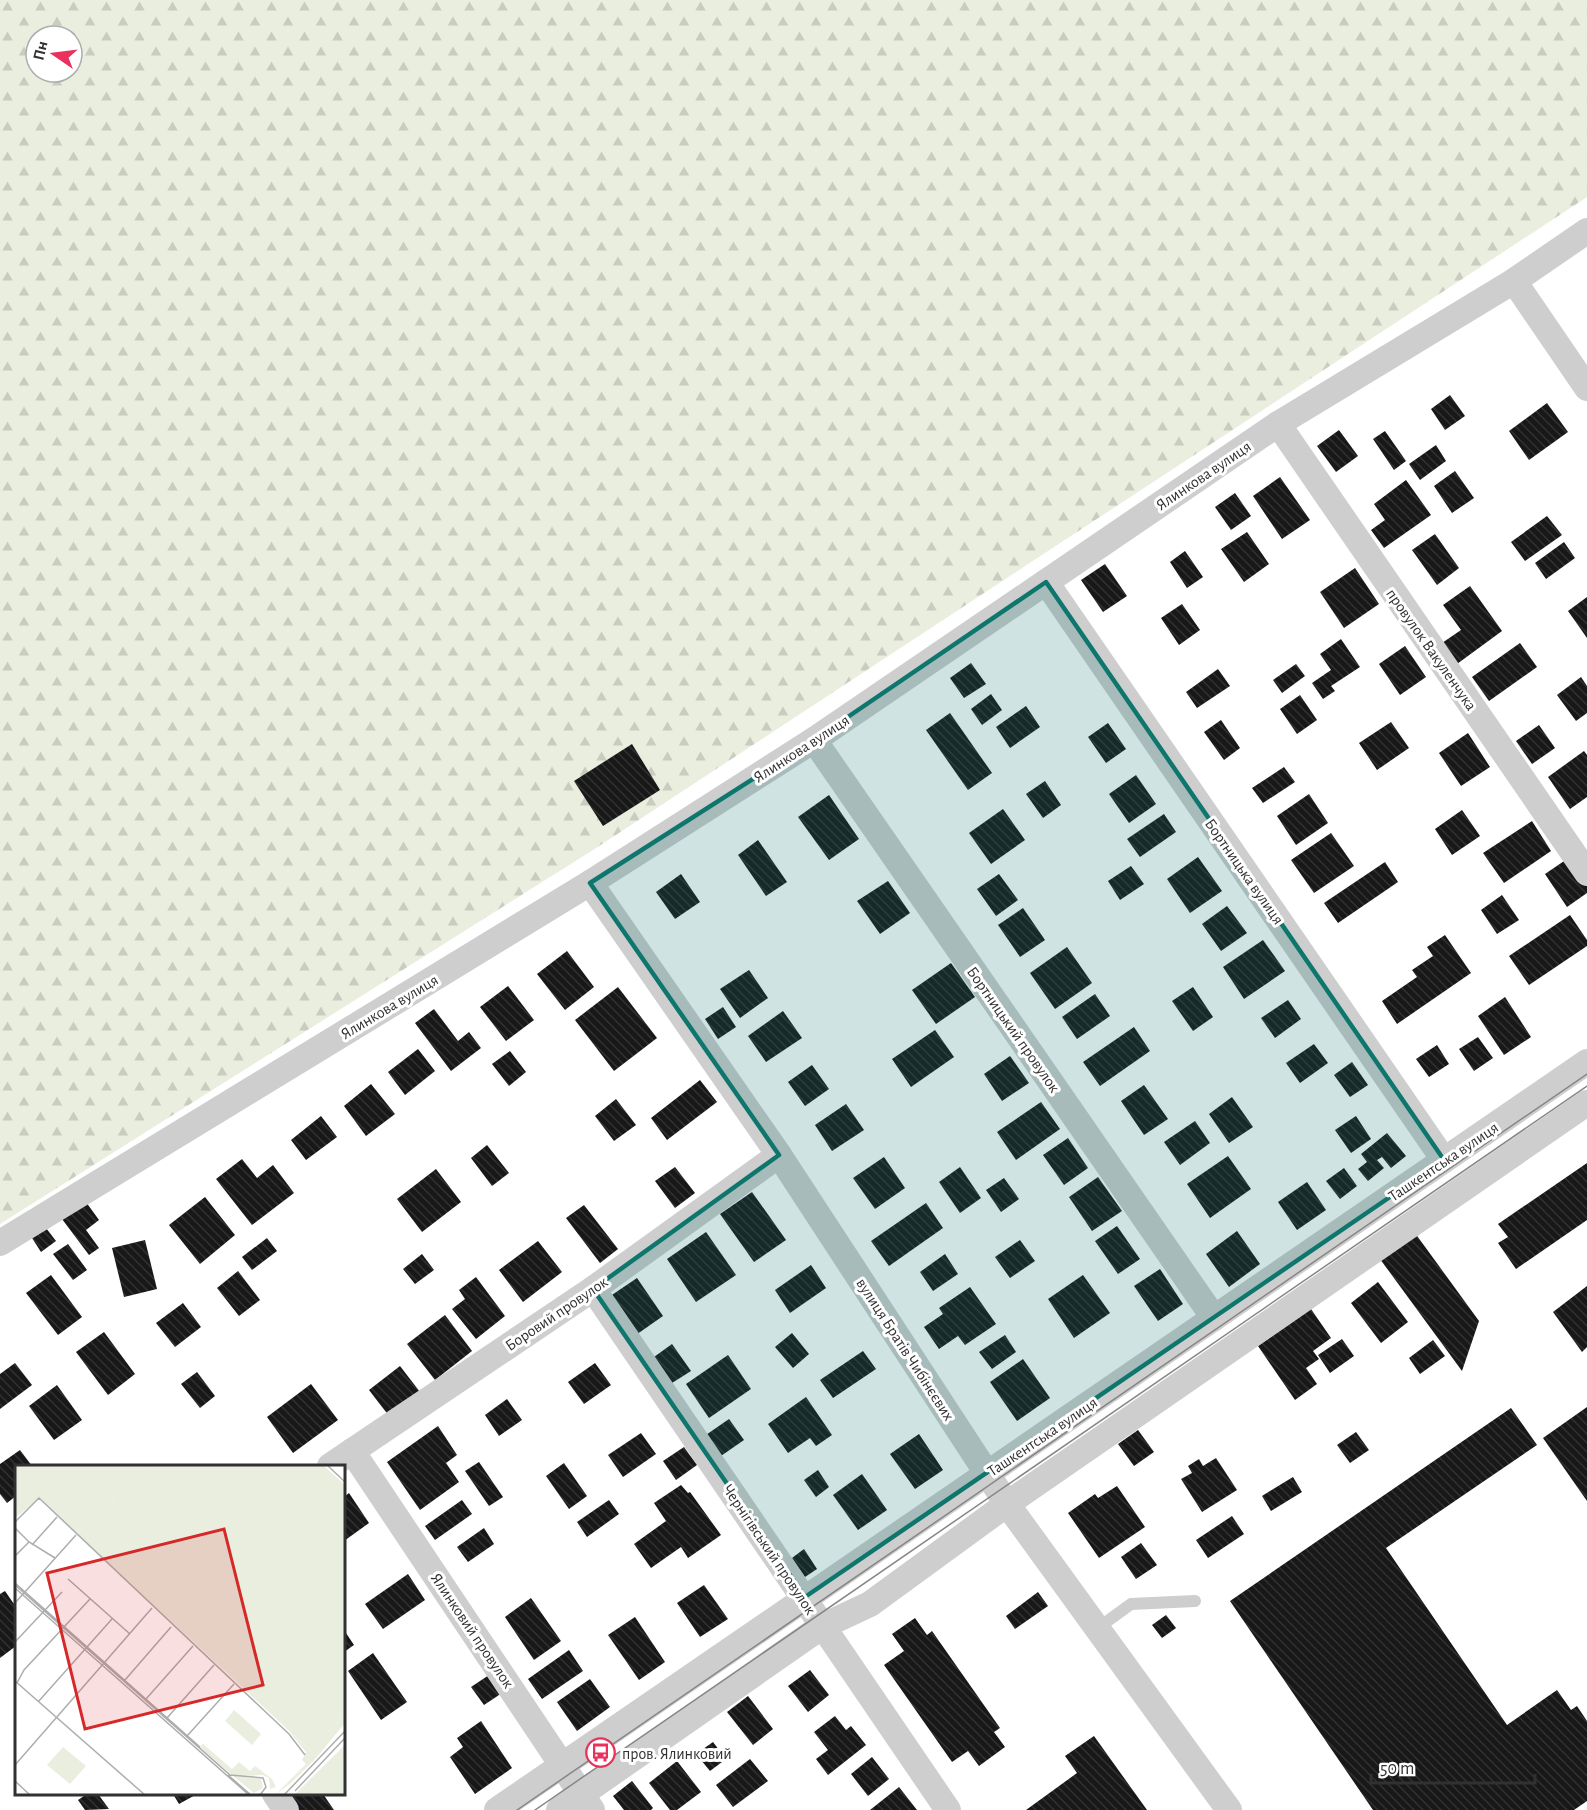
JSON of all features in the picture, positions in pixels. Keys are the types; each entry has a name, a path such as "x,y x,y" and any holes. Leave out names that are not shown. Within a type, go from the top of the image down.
{"street":[{"name":"Ялинкова вулиця","path":"0,1243 590,883 814,740 1278,424 1514,281 1587,231"},
{"path":"1514,281 1587,388"},
{"name":"провулок Вакуленчука","path":"1278,424 1587,873"},
{"name":"Бортницька вулиця","path":"1046,582 1444,1160"},
{"name":"Бортницький провулок","path":"814,740 1214,1318"},
{"name":"вулиця Братів Чибінєєвих","path":"590,883 779,1155 1007,1504 1229,1810"},
{"name":"Ташкентська вулиця","path":"497,1810 1587,1062"},
{"name":"Ташкентська вулиця","path":"559,1810 587,1802 821,1627 870,1604 1007,1504 1587,1103"},
{"name":"Боровий провулок","path":"333,1465 592,1289 779,1155"},
{"name":"Чернігівський провулок","path":"592,1289 805,1597 821,1627 948,1810"},
{"name":"Ялинковий провулок","path":"352,1451 587,1802"},
{"path":"276,1795 286,1810"}],"lane":[{"path":"1098,1628 1131,1604 1195,1601"}],"highlighted area":[{"path":"1046,582 1444,1160 805,1597 593,1289 779,1155 590,883 814,740"}],"green space":[{"path":"0,0 1587,0 1587,197 593,850 0,1224"}],"building":[{"path":"1450,395 1465,416 1445,430 1431,409"},
{"path":"1547,403 1568,432 1529,460 1509,431"},
{"path":"1339,430 1358,456 1336,472 1317,446"},
{"path":"1385,431 1406,461 1394,470 1373,439"},
{"path":"1436,445 1446,461 1420,480 1409,464"},
{"path":"1455,471 1474,498 1452,513 1434,486"},
{"path":"1280,477 1310,520 1282,539 1253,496"},
{"path":"1406,480 1431,515 1384,548 1371,530 1385,520 1374,504"},
{"path":"1235,493 1251,516 1231,530 1215,507"},
{"path":"1547,516 1562,535 1525,561 1511,542"},
{"path":"1247,532 1269,564 1244,582 1221,549"},
{"path":"1435,534 1459,568 1437,585 1412,550"},
{"path":"1564,542 1575,558 1546,579 1535,563"},
{"path":"1185,551 1203,577 1187,588 1170,562"},
{"path":"1105,564 1127,596 1103,612 1081,580"},
{"path":"1355,568 1379,604 1344,628 1320,592"},
{"path":"1470,586 1502,631 1457,664 1442,643 1461,630 1443,605"},
{"path":"1587,597 1587,638 1568,611"},
{"path":"1182,604 1200,630 1179,645 1161,618"},
{"path":"1341,639 1360,667 1331,686 1335,691 1323,699 1312,683 1331,670 1320,654"},
{"path":"1520,643 1537,667 1489,701 1472,677"},
{"path":"1405,646 1426,677 1400,695 1379,664"},
{"path":"971,663 986,684 964,698 950,678"},
{"path":"1296,664 1305,676 1282,693 1273,680"},
{"path":"1218,669 1230,686 1197,708 1186,692"},
{"path":"1581,677 1587,686 1587,713 1576,721 1557,695"},
{"path":"991,694 1002,710 982,725 971,709"},
{"path":"1300,695 1317,720 1297,734 1280,709"},
{"path":"1026,706 1040,727 1010,748 996,727"},
{"path":"950,713 992,773 968,790 926,730"},
{"path":"1221,720 1240,748 1224,760 1204,732"},
{"path":"1391,722 1409,748 1377,770 1359,743"},
{"path":"1108,723 1126,749 1106,763 1088,737"},
{"path":"1539,725 1555,748 1532,764 1516,741"},
{"path":"1468,733 1490,767 1461,786 1439,753"},
{"path":"632,744 660,790 603,826 574,781"},
{"path":"1584,751 1587,755 1587,797 1570,809 1548,777"},
{"path":"1284,767 1295,782 1263,803 1252,788"},
{"path":"1136,775 1156,804 1129,823 1109,794"},
{"path":"1045,781 1061,805 1043,818 1026,794"},
{"path":"1309,794 1328,823 1296,845 1277,816"},
{"path":"829,795 859,839 829,860 798,817"},
{"path":"1003,809 1025,840 991,864 969,833"},
{"path":"1462,810 1480,836 1452,855 1435,829"},
{"path":"1164,814 1176,832 1140,857 1127,839"},
{"path":"1532,821 1551,851 1504,883 1483,853"},
{"path":"1331,833 1354,866 1314,893 1291,860"},
{"path":"758,840 787,882 766,896 738,855"},
{"path":"1198,857 1222,891 1190,913 1167,879"},
{"path":"1570,857 1587,882 1587,893 1567,907 1545,874"},
{"path":"1385,862 1398,882 1338,923 1324,903"},
{"path":"1131,866 1144,884 1120,900 1108,881"},
{"path":"681,874 700,902 675,919 656,892"},
{"path":"999,874 1018,900 996,916 977,889"},
{"path":"888,881 910,913 880,934 857,901"},
{"path":"1502,895 1519,920 1497,934 1481,910"},
{"path":"1227,906 1247,933 1221,951 1202,924"},
{"path":"1023,908 1045,940 1020,957 998,925"},
{"path":"1570,915 1587,940 1587,946 1529,985 1509,956"},
{"path":"1445,935 1471,973 1397,1024 1382,1001 1417,977 1412,970 1433,956 1427,947"},
{"path":"1263,940 1285,971 1244,999 1223,967"},
{"path":"1067,947 1092,983 1055,1009 1030,973"},
{"path":"567,951 594,987 565,1010 537,974"},
{"path":"951,963 975,997 936,1024 912,990"},
{"path":"749,970 768,998 740,1018 720,989"},
{"path":"508,986 534,1020 506,1041 480,1007"},
{"path":"618,987 657,1038 614,1071 575,1020"},
{"path":"1193,987 1213,1017 1193,1031 1172,1001"},
{"path":"1095,994 1110,1016 1077,1039 1062,1017"},
{"path":"1505,997 1531,1037 1504,1055 1478,1016"},
{"path":"1288,1000 1301,1019 1275,1038 1261,1018"},
{"path":"723,1007 736,1027 718,1039 705,1019"},
{"path":"434,1009 458,1041 469,1032 481,1048 451,1071 415,1023"},
{"path":"783,1011 802,1038 766,1062 748,1036"},
{"path":"1134,1027 1150,1051 1100,1086 1083,1062"},
{"path":"935,1030 954,1057 911,1087 892,1059"},
{"path":"1478,1037 1493,1058 1474,1071 1459,1049"},
{"path":"1314,1044 1328,1063 1300,1083 1286,1063"},
{"path":"1437,1045 1449,1064 1429,1077 1416,1059"},
{"path":"418,1049 435,1071 405,1095 388,1072"},
{"path":"510,1051 526,1072 509,1086 492,1064"},
{"path":"1010,1056 1029,1083 1002,1101 984,1074"},
{"path":"1352,1062 1368,1085 1350,1097 1334,1075"},
{"path":"812,1065 829,1089 805,1106 788,1082"},
{"path":"700,1080 717,1102 667,1140 651,1118"},
{"path":"371,1084 395,1114 366,1136 344,1106"},
{"path":"1144,1085 1168,1119 1144,1135 1121,1101"},
{"path":"1232,1097 1253,1127 1229,1143 1209,1114"},
{"path":"616,1099 636,1125 614,1141 595,1116"},
{"path":"1041,1102 1060,1129 1016,1160 997,1132"},
{"path":"846,1104 864,1130 832,1151 815,1125"},
{"path":"321,1116 337,1137 306,1160 291,1140"},
{"path":"1356,1116 1371,1139 1351,1153 1335,1130"},
{"path":"1195,1121 1210,1143 1180,1165 1164,1142"},
{"path":"1387,1133 1406,1156 1391,1168 1382,1157 1377,1160 1384,1168 1368,1181 1358,1169 1367,1162 1361,1154"},
{"path":"1068,1138 1088,1168 1064,1185 1043,1155"},
{"path":"487,1145 509,1173 492,1186 471,1158"},
{"path":"1228,1156 1251,1189 1210,1218 1187,1184"},
{"path":"884,1157 905,1188 875,1209 853,1178"},
{"path":"242,1159 257,1178 273,1165 294,1193 252,1225 216,1179"},
{"path":"1587,1163 1587,1220 1516,1269 1498,1243 1508,1237 1498,1224"},
{"path":"675,1167 695,1193 675,1208 655,1181"},
{"path":"960,1167 981,1198 960,1213 939,1182"},
{"path":"1344,1168 1357,1186 1340,1199 1326,1181"},
{"path":"436,1169 461,1202 422,1232 397,1199"},
{"path":"1098,1177 1122,1211 1092,1231 1069,1197"},
{"path":"1004,1178 1019,1199 1001,1212 986,1190"},
{"path":"1307,1182 1326,1210 1297,1230 1278,1202"},
{"path":"752,1192 786,1240 754,1262 720,1214"},
{"path":"205,1197 235,1235 200,1264 169,1225"},
{"path":"86,1202 99,1220 86,1230 99,1248 89,1255 62,1219"},
{"path":"926,1203 943,1228 889,1266 871,1241"},
{"path":"584,1205 618,1249 600,1263 566,1218"},
{"path":"1117,1226 1140,1259 1118,1274 1095,1241"},
{"path":"46,1228 56,1241 41,1252 32,1238"},
{"path":"1237,1231 1260,1264 1229,1287 1206,1254"},
{"path":"706,1232 736,1275 696,1302 667,1259"},
{"path":"1415,1233 1479,1321 1462,1371 1380,1259"},
{"path":"267,1238 277,1251 252,1270 242,1257"},
{"path":"145,1240 157,1289 124,1297 112,1248"},
{"path":"1020,1240 1035,1261 1010,1278 995,1257"},
{"path":"538,1241 562,1272 523,1302 499,1270"},
{"path":"68,1244 87,1270 73,1280 53,1254"},
{"path":"422,1254 434,1270 415,1284 403,1269"},
{"path":"945,1254 958,1274 933,1291 920,1272"},
{"path":"811,1265 826,1288 790,1313 775,1290"},
{"path":"1160,1269 1183,1304 1158,1321 1134,1286"},
{"path":"238,1271 260,1300 239,1316 217,1288"},
{"path":"51,1275 82,1317 58,1335 26,1293"},
{"path":"1083,1275 1110,1313 1074,1338 1048,1299"},
{"path":"476,1277 505,1316 476,1339 452,1309 465,1299 459,1290"},
{"path":"637,1278 663,1316 633,1337 606,1299"},
{"path":"1378,1282 1408,1322 1381,1343 1351,1303"},
{"path":"1587,1286 1587,1347 1582,1352 1553,1312"},
{"path":"970,1287 996,1324 965,1345 958,1336 939,1349 924,1327 943,1314 939,1308"},
{"path":"183,1303 201,1327 175,1347 156,1323"},
{"path":"1311,1309 1331,1338 1313,1351 1319,1359 1306,1368 1317,1384 1295,1400 1258,1346"},
{"path":"445,1315 472,1351 435,1380 407,1344"},
{"path":"104,1332 135,1374 108,1395 76,1352"},
{"path":"792,1333 809,1354 793,1368 775,1347"},
{"path":"1005,1335 1016,1352 992,1369 979,1352"},
{"path":"1342,1339 1354,1356 1330,1373 1318,1355"},
{"path":"1433,1340 1445,1356 1420,1374 1409,1358"},
{"path":"672,1344 691,1371 672,1383 654,1357"},
{"path":"863,1351 876,1369 833,1398 820,1380"},
{"path":"728,1355 751,1389 709,1418 686,1384"},
{"path":"1023,1359 1050,1398 1017,1421 990,1382"},
{"path":"15,1363 32,1385 0,1409 0,1374"},
{"path":"595,1363 611,1385 584,1404 568,1382"},
{"path":"400,1366 420,1392 389,1416 369,1390"},
{"path":"197,1372 215,1396 200,1408 181,1384"},
{"path":"311,1384 338,1420 293,1453 267,1417"},
{"path":"57,1385 82,1420 54,1440 29,1406"},
{"path":"806,1397 832,1435 816,1446 810,1438 788,1453 768,1424"},
{"path":"507,1399 522,1420 499,1436 485,1415"},
{"path":"1587,1407 1587,1501 1543,1438"},
{"path":"1511,1408 1537,1445 1386,1548 1507,1725 1557,1690 1571,1710 1577,1706 1587,1721 1587,1801 1574,1810 1373,1810 1230,1601"},
{"path":"729,1419 744,1440 718,1458 703,1437"},
{"path":"438,1426 457,1455 446,1463 459,1482 420,1510 387,1462"},
{"path":"1138,1430 1154,1452 1134,1466 1118,1444"},
{"path":"1356,1432 1369,1450 1350,1463 1337,1445"},
{"path":"641,1433 656,1454 623,1477 608,1455"},
{"path":"919,1434 943,1470 915,1489 890,1454"},
{"path":"684,1447 697,1465 676,1480 663,1461"},
{"path":"20,1450 31,1465 15,1465 15,1497 7,1503 0,1494 0,1464"},
{"path":"1216,1458 1237,1490 1202,1512 1181,1479 1192,1473 1188,1466 1199,1459 1203,1466"},
{"path":"479,1462 503,1497 489,1506 465,1471"},
{"path":"564,1463 587,1496 569,1509 546,1476"},
{"path":"818,1470 829,1487 816,1497 804,1480"},
{"path":"862,1474 887,1510 858,1530 833,1495"},
{"path":"1293,1477 1302,1492 1271,1511 1262,1496"},
{"path":"681,1485 688,1493 690,1492 721,1535 688,1558 681,1547 651,1568 634,1544 666,1521 654,1503"},
{"path":"1117,1486 1145,1527 1099,1558 1068,1513 1095,1494 1098,1498"},
{"path":"349,1493 369,1523 345,1540 345,1496"},
{"path":"462,1500 472,1514 435,1540 425,1526"},
{"path":"609,1500 619,1514 587,1537 577,1522"},
{"path":"1232,1516 1244,1534 1208,1558 1196,1540"},
{"path":"484,1528 494,1544 468,1562 457,1547"},
{"path":"1141,1543 1157,1565 1136,1579 1121,1557"},
{"path":"804,1549 817,1569 805,1577 792,1558"},
{"path":"408,1574 425,1600 383,1629 365,1604"},
{"path":"704,1585 728,1619 700,1637 677,1603"},
{"path":"5,1591 15,1606 15,1647 0,1658 0,1594"},
{"path":"1038,1592 1048,1606 1015,1629 1006,1616"},
{"path":"531,1598 561,1641 534,1660 505,1617"},
{"path":"1166,1615 1176,1628 1162,1638 1152,1625"},
{"path":"635,1617 665,1662 639,1680 608,1635"},
{"path":"915,1618 927,1635 932,1631 1000,1728 994,1732 1005,1747 979,1766 968,1751 952,1762 884,1665 904,1651 892,1634"},
{"path":"345,1632 354,1645 345,1651"},
{"path":"569,1650 583,1671 542,1699 528,1679"},
{"path":"373,1653 407,1702 381,1720 348,1671"},
{"path":"810,1670 829,1695 808,1712 788,1686"},
{"path":"492,1673 505,1691 484,1705 471,1687"},
{"path":"590,1679 610,1707 577,1731 557,1702"},
{"path":"748,1696 773,1729 753,1745 727,1712"},
{"path":"835,1716 846,1730 851,1726 866,1745 828,1775 816,1759 828,1750 814,1732"},
{"path":"481,1721 512,1768 475,1794 450,1757 463,1747 457,1738"},
{"path":"1094,1736 1147,1810 1026,1810 1077,1773 1065,1756"},
{"path":"713,1742 726,1759 710,1771 696,1754"},
{"path":"872,1757 889,1779 868,1796 851,1774"},
{"path":"750,1759 768,1781 733,1807 716,1785"},
{"path":"677,1761 701,1792 677,1810 670,1810 649,1783"},
{"path":"632,1781 653,1808 651,1810 624,1810 613,1796"},
{"path":"899,1787 917,1810 870,1810"},
{"path":"86,1795 99,1795 109,1809 85,1810 78,1800"},
{"path":"174,1795 195,1795 179,1804"},
{"path":"287,1795 324,1795 334,1810 297,1810"}],"tram line":[{"path":"517,1810 1587,1074"},
{"path":"535,1810 1587,1086"}],"place":[{"name":"пров. Ялинковий","path":"601,1753"}]}
